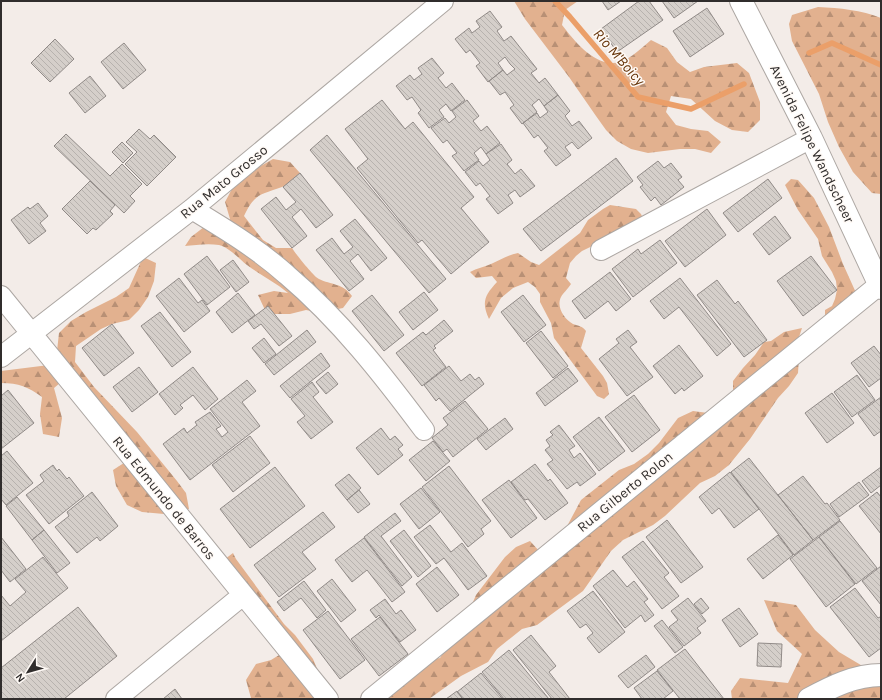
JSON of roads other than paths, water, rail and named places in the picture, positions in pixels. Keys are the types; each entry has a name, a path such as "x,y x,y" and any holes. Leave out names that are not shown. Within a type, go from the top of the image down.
{"main road":[{"name":"Avenida Felipe Wandscheer","path":"741,1 811,138 880,287"},
{"path":"809,699 832,687 876,672"}],"street":[{"name":"Rua Mato Grosso","path":"1,357 192,209 443,1"},
{"path":"601,250 811,138"},
{"path":"192,209 256,249 288,275 329,314 393,388 424,430"},
{"name":"Rua Gilberto Rolon","path":"371,699 880,287"},
{"name":"Rua Edmundo de Barros","path":"1,296 328,699"},
{"path":"116,699 243,595"}],"waterway":[{"name":"Rio M'Boicy","path":"555,1 638,97 691,109 744,84"},
{"name":"Rio M'Boicy","path":"809,53 832,43 881,65"}]}
